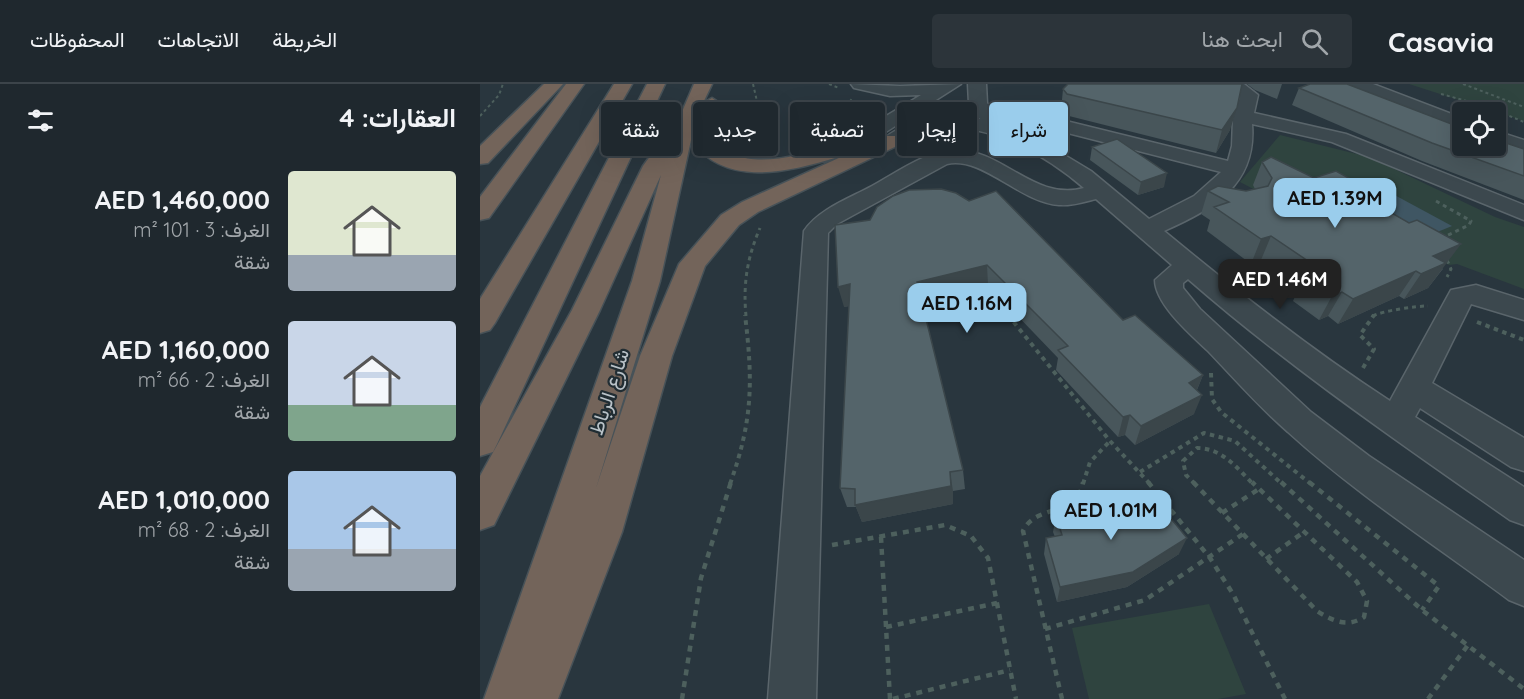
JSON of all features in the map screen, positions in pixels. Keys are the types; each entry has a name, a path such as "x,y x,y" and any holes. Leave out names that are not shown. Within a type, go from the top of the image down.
{"highway":[{"path":"480,158 554,84"},
{"path":"480,213 575,84"},
{"path":"480,324 623,84"},
{"path":"480,442 656,84"},
{"name":"شارع الرباط","path":"508,699 646,281 685,122 703,84"},
{"path":"716,84 718,88 700,140 708,153 727,162 776,165 819,156"},
{"path":"480,513 586,310 654,166 685,122"},
{"path":"534,699 606,521 656,356 692,264 730,220 750,207 894,140"}],"street":[{"path":"855,87 895,92 917,91 942,84"},
{"path":"885,125 952,84"},
{"path":"976,84 976,100 984,113 989,116"},
{"path":"894,140 976,84"},
{"path":"1142,225 1191,209 1231,174 1243,149 1243,124 1249,95 1239,88 1222,84"},
{"path":"1357,84 1452,121"},
{"path":"1389,84 1452,108"},
{"path":"855,87 870,102"},
{"path":"1279,111 1326,134 1524,213"},
{"path":"894,140 927,125 949,122 989,127"},
{"path":"1243,124 1299,127 1326,134"},
{"path":"1068,126 1231,174"},
{"path":"1506,128 1524,134"},
{"path":"1506,141 1524,147"},
{"path":"792,699 814,240 819,227 828,219 940,159 951,156 969,157 1052,198 1074,198 1101,190"},
{"path":"1053,156 1101,190 1286,345 1395,423 1524,508"},
{"path":"1202,200 1239,200 1231,174"},
{"path":"1189,266 1169,280 1169,290 1190,316 1275,400 1356,467 1524,585"},
{"path":"1395,423 1461,296 1476,294 1524,310"},
{"path":"1412,387 1524,456"}],"path":[{"path":"480,116 499,95 503,84"},
{"path":"753,84 757,102"},
{"path":"1462,84 1524,106"},
{"path":"850,102 855,87"},
{"path":"1435,92 1485,106 1524,122"},
{"path":"1352,193 1382,180 1395,181"},
{"path":"1428,197 1471,221 1469,225 1434,242"},
{"path":"682,699 701,572 735,473 749,419 752,383 743,281 747,255 764,221"},
{"path":"1440,255 1450,264 1447,283 1461,296"},
{"path":"992,295 1110,441 1140,472 1210,558 1233,594 1284,699"},
{"path":"1140,472 1204,434 1220,435 1235,441 1422,610 1524,689"},
{"path":"1062,699 1023,539 1025,523 1035,514 1065,508 1078,500 1082,493 1085,471 1110,441"},
{"path":"1206,448 1222,454 1364,591 1367,610 1357,622 1337,623 1326,617 1222,513 1186,475 1183,461 1191,451 1206,448"},
{"path":"1222,513 1260,489"},
{"path":"799,551 945,525 959,528 972,535 982,545 988,558 1016,699"},
{"path":"1266,559 1304,532"},
{"path":"1045,629 1145,600 1243,534"},
{"path":"881,537 892,699 1010,670"},
{"path":"886,627 997,603"},
{"path":"1428,699 1468,645"}],"green space":[{"path":"1409,84 1524,84 1524,121 1506,115 1506,102 1465,102"},
{"path":"1280,135 1369,157 1495,217 1524,227 1524,289 1457,264 1449,265 1326,190 1286,206 1240,182"},
{"path":"1209,604 1246,694 1218,699 1089,699 1072,628"}],"water":[{"path":"1389,192 1452,226 1430,235 1367,199"}],"building":[{"path":"1068,84 1242,84 1237,108 1222,130 1067,94 1063,89"},
{"path":"1310,84 1347,84 1452,124 1452,150 1432,143 1299,88"},
{"path":"1117,139 1167,173 1141,182 1092,147"},
{"path":"1506,143 1524,149 1524,176 1468,156 1506,156"},
{"path":"1271,157 1314,178 1336,171 1374,192 1362,196 1409,223 1417,220 1461,244 1433,256 1446,263 1421,274 1416,271 1353,299 1342,292 1332,296 1305,276 1313,273 1306,268 1314,265 1271,236 1261,239 1214,207 1229,202 1208,191 1218,186 1246,191 1268,186 1272,178 1262,162"},
{"path":"941,189 956,193 969,201 996,191 1123,320 1135,315 1203,375 1189,383 1202,395 1141,426 1130,415 1123,417 1058,350 1068,346 987,265 917,282 963,470 950,472 951,486 855,505 855,489 840,488 850,284 838,287 835,225 870,220 877,207 893,196 909,190"},
{"path":"1114,496 1131,513 1154,498 1187,538 1133,572 1060,587 1046,538 1062,535 1056,516 1100,506"}]}
